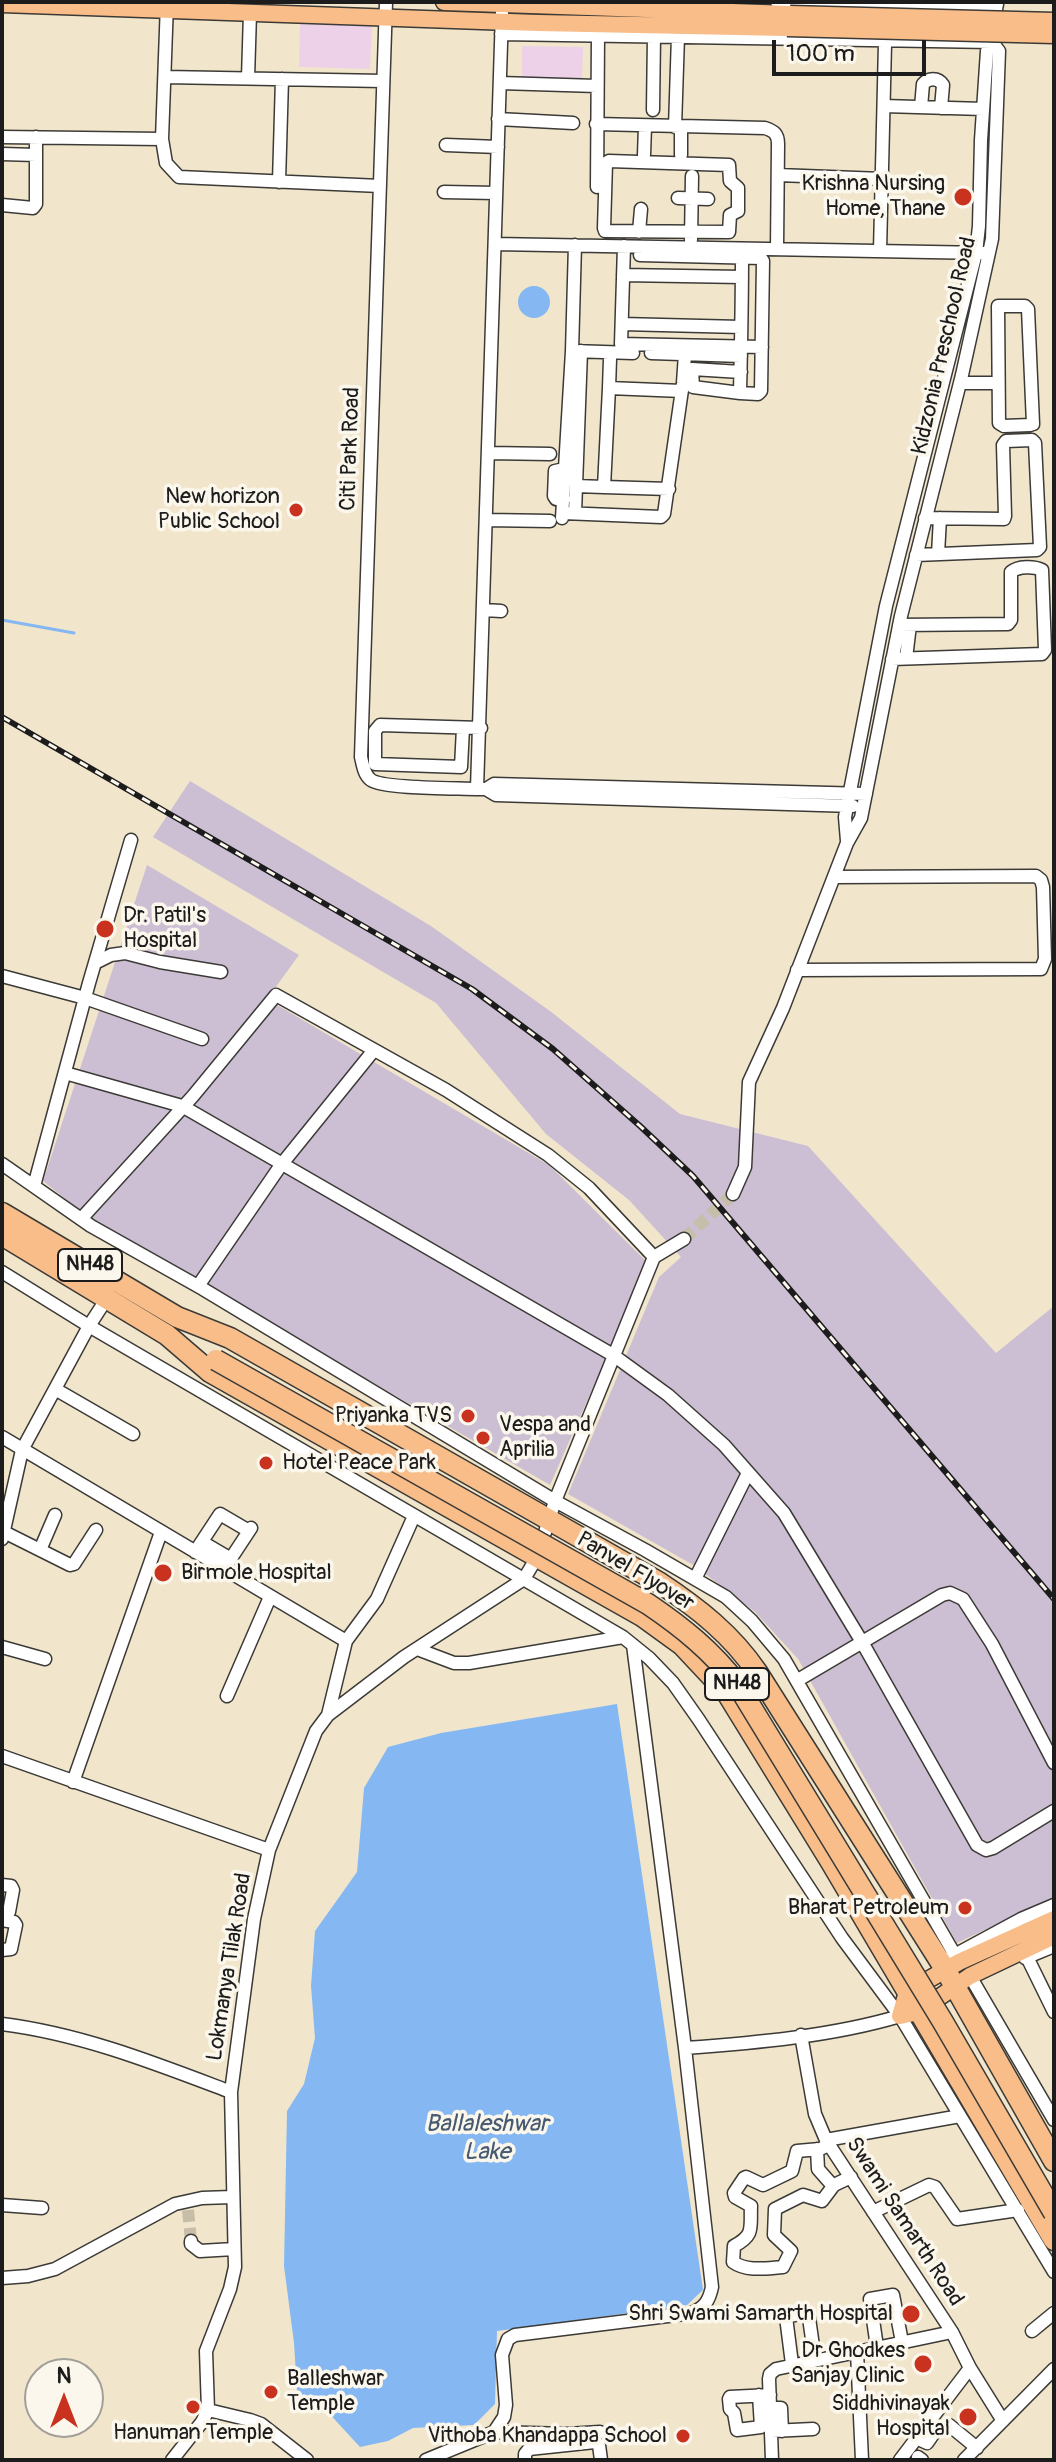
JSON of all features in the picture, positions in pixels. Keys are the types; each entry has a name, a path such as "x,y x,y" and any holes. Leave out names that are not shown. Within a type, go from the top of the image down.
{"highway":[{"name":"NH48","path":"2,1213 112,1290 167,1335"},
{"name":"NH48","path":"2,1235 112,1290 177,1317"},
{"path":"177,1317 230,1338 552,1510 707,1616 743,1652 957,1973 973,2019 1054,2161"},
{"name":"Panvel Flyover","path":"177,1317 219,1355 648,1604 691,1634 709,1651 737,1684 943,2022 1037,2212"},
{"path":"167,1335 210,1372 661,1629 713,1676 727,1693 831,1862 907,1992 909,2014 1054,2240"},
{"name":"Panvel Flyover","path":"167,1335 219,1355 655,1594 718,1642 747,1677 946,2003 1054,2188"}],"main road":[{"path":"444,2 1054,35"},
{"path":"4,4 167,6 250,13 386,10 501,28 789,21 1054,21"},
{"path":"909,2014 957,1973 1054,1919"},
{"path":"907,1992 1054,1936"}],"street":[{"path":"501,28 598,35 992,42 997,4 777,2"},
{"path":"502,3 484,610 482,789 496,795 646,794 865,800"},
{"path":"880,251 886,3"},
{"path":"167,6 162,139 166,163 179,177 380,186"},
{"name":"Citi Park Road","path":"386,10 361,757 365,772 372,781 393,785 482,789"},
{"path":"248,78 250,13"},
{"path":"595,246 602,175 596,124 598,35"},
{"path":"653,110 654,36"},
{"path":"678,36 681,155"},
{"name":"Kidzonia Preschool Road","path":"992,42 999,51 997,139 977,305 916,555 905,625 892,659 861,818 847,843 845,817 886,606 983,253 979,226 983,109 987,51 992,42"},
{"path":"165,77 383,81"},
{"path":"279,182 282,79"},
{"path":"921,107 923,84 936,79 943,85 941,108"},
{"path":"500,83 597,86"},
{"path":"884,106 983,109"},
{"path":"498,119 573,123"},
{"path":"596,124 765,128 773,131 778,136 777,249"},
{"path":"644,155 645,126"},
{"path":"2,137 162,139"},
{"path":"2,205 33,208 36,204 36,137"},
{"path":"446,145 498,147"},
{"path":"2,154 36,155"},
{"path":"601,197 605,231 729,232 730,215 738,211 738,188 730,181 729,165 609,161 602,175"},
{"path":"778,175 882,179"},
{"path":"690,247 692,176"},
{"path":"444,192 496,193"},
{"path":"678,198 708,199"},
{"path":"639,232 641,209"},
{"path":"495,244 742,253 777,249 983,253"},
{"path":"563,513 576,486 578,354 575,245"},
{"path":"624,250 690,247 761,258 761,391 758,394 740,393 693,387 692,369 741,372"},
{"path":"604,487 609,388 622,324 624,250"},
{"path":"740,393 742,253"},
{"path":"623,275 742,277"},
{"path":"977,305 1025,306 1028,309 1033,424 1004,426 999,423 998,306"},
{"path":"622,324 741,327"},
{"path":"617,352 685,354 762,347"},
{"path":"578,354 741,351"},
{"path":"617,352 676,361 684,370"},
{"path":"563,513 578,354"},
{"path":"487,520 563,513 661,517 669,489 685,354"},
{"path":"960,383 998,383"},
{"path":"609,388 682,391"},
{"path":"916,555 1037,550 1040,547 1035,443 1032,440 1006,441 1003,445 1004,519 925,518"},
{"path":"489,453 550,454"},
{"path":"918,485 933,488"},
{"path":"576,486 669,489"},
{"path":"938,554 940,518"},
{"path":"892,659 1042,654 1045,650 1042,570 1015,568 1011,572 1011,620 1008,624 905,625 906,658"},
{"path":"484,610 501,611"},
{"path":"362,726 481,728"},
{"path":"376,727 375,764 457,768 462,765 463,728"},
{"path":"34,1186 131,840"},
{"path":"733,1194 745,1167 749,1082 786,1001 847,843"},
{"path":"794,976 1041,969 1045,959 1043,887 1036,876 834,877"},
{"path":"95,963 111,955 125,953 221,972"},
{"path":"2,976 85,998 202,1039"},
{"path":"81,1219 276,995 446,1090 548,1155 589,1188 654,1257"},
{"path":"198,1286 281,1165 374,1050"},
{"path":"65,1073 182,1106 613,1355 668,1395 724,1445 784,1513 981,1849 993,1848 1054,1811"},
{"path":"2,1164 81,1219 198,1286 552,1510 726,1597 752,1621 798,1680 957,1973 1054,2120"},
{"path":"524,1579 537,1557 552,1510 654,1257 684,1239"},
{"path":"2,1272 628,1641 649,1658 683,1697 842,1938 909,2014 872,2024 801,2035 685,2048"},
{"path":"96,1530 74,1564 70,1565 3,1536 5,1509 22,1450 112,1290"},
{"path":"55,1389 133,1434"},
{"path":"2,1437 161,1532 199,1547 270,1597 346,1641"},
{"path":"695,1579 748,1473"},
{"path":"199,1547 220,1514 250,1529 227,1564"},
{"path":"40,1550 55,1515"},
{"path":"328,1715 346,1641 377,1599 414,1516"},
{"path":"73,1782 161,1532"},
{"name":"Lokmanya Tilak Road","path":"208,2410 206,2351 230,2289 235,2267 231,2092 254,1919 269,1850 316,1731 328,1715 417,1649 524,1579"},
{"path":"798,1680 942,1595 957,1594 992,1644 1054,1763"},
{"path":"227,1696 270,1597"},
{"path":"417,1649 454,1663 469,1663 628,1641"},
{"path":"494,2432 504,2417 506,2405 502,2355 508,2339 515,2335 692,2313 703,2308 712,2287 685,2048 628,1641"},
{"path":"2,1647 45,1659"},
{"path":"2,1756 269,1850"},
{"path":"2,1885 11,1886 13,1890 9,1912 2,1913"},
{"path":"957,1973 1021,1919 1054,1905"},
{"path":"2,1920 16,1925 11,1949 2,1950"},
{"path":"957,1973 1027,1957 1054,1946"},
{"path":"1027,1957 1054,2012"},
{"path":"973,2019 990,2032 1054,2147"},
{"path":"2,2024 38,2029 136,2056 231,2092"},
{"name":"Swami Samarth Road","path":"801,2035 815,2114 824,2145 851,2177 952,2332 1003,2421"},
{"path":"928,2045 960,2116 1037,2212 1054,2272"},
{"path":"851,2177 833,2186 822,2201 803,2195 775,2209 774,2235 791,2251 783,2267 758,2269 733,2262 734,2246 750,2235 751,2206 735,2197 734,2193 744,2178 763,2185 792,2171 797,2151 960,2116"},
{"path":"824,2145 820,2173 833,2186"},
{"path":"873,2212 929,2185 935,2187 957,2219 1037,2212"},
{"path":"2,2278 55,2269 163,2210 187,2206 202,2198 232,2197"},
{"path":"2,2205 42,2208"},
{"path":"191,2241 200,2251 234,2249"},
{"path":"876,2344 869,2301 891,2294 902,2339"},
{"path":"792,2358 786,2317 789,2315 804,2313 809,2318 815,2354"},
{"path":"1032,2331 1054,2313"},
{"path":"772,2460 777,2431 767,2399 770,2374 776,2369 792,2358 857,2352 876,2344 952,2332"},
{"path":"857,2352 862,2460"},
{"path":"900,2460 932,2428 970,2368"},
{"path":"964,2460 1054,2369"},
{"path":"172,2460 208,2410 261,2424 307,2460"},
{"path":"932,2428 977,2448"},
{"path":"777,2431 813,2429"},
{"path":"426,2460 494,2432 598,2443 601,2460"},
{"path":"525,2460 529,2449 600,2432"},
{"path":"567,2440 568,2460"}],"shaded area":[{"path":"300,23 372,25 370,69 299,67"},
{"path":"522,46 583,47 582,79 522,77"},
{"path":"190,781 431,926 550,1011 680,1114 808,1146 996,1353 1054,1306 1054,1897 957,1943 798,1659 755,1612 695,1566 568,1494 659,1277 681,1257 629,1200 546,1134 436,1003 153,837"},
{"path":"147,865 299,955 267,999 549,1165 648,1263 550,1485 94,1222 43,1181"}],"water":[{"path":"534,286 546,290 550,302 546,314 534,318 522,314 518,302 522,290"},
{"name":"Ballaleshwar Lake","path":"617,1704 703,2290 687,2305 497,2331 495,2404 474,2425 413,2428 388,2441 360,2447 325,2409 298,2407 284,2266 287,2111 304,2084 315,2038 311,1986 315,1931 357,1872 364,1788 388,1747 441,1733"}],"waterway":[{"path":"2,620 74,633"}],"tunnel":[{"path":"684,1239 733,1194"},
{"path":"188,2210 191,2241"}],"railway":[{"path":"2,717 472,989 553,1049 693,1176 1054,1599"}],"place":[{"name":"Krishna Nursing Home, Thane","path":"963,197"},
{"name":"New horizon Public School","path":"296,510"},
{"name":"Dr. Patil's Hospital","path":"105,929"},
{"name":"Priyanka TVS","path":"468,1416"},
{"name":"Vespa and Aprilia","path":"483,1438"},
{"name":"Hotel Peace Park","path":"266,1463"},
{"name":"Birmole Hospital","path":"163,1573"},
{"name":"Bharat Petroleum","path":"965,1908"},
{"name":"Shri Swami Samarth Hospital","path":"911,2314"},
{"name":"Dr Ghodkes Sanjay Clinic","path":"923,2364"},
{"name":"Balleshwar Temple","path":"271,2392"},
{"name":"Hanuman Temple","path":"193,2407"},
{"name":"Siddhivinayak Hospital","path":"968,2417"},
{"name":"Vithoba Khandappa School","path":"683,2436"}]}
